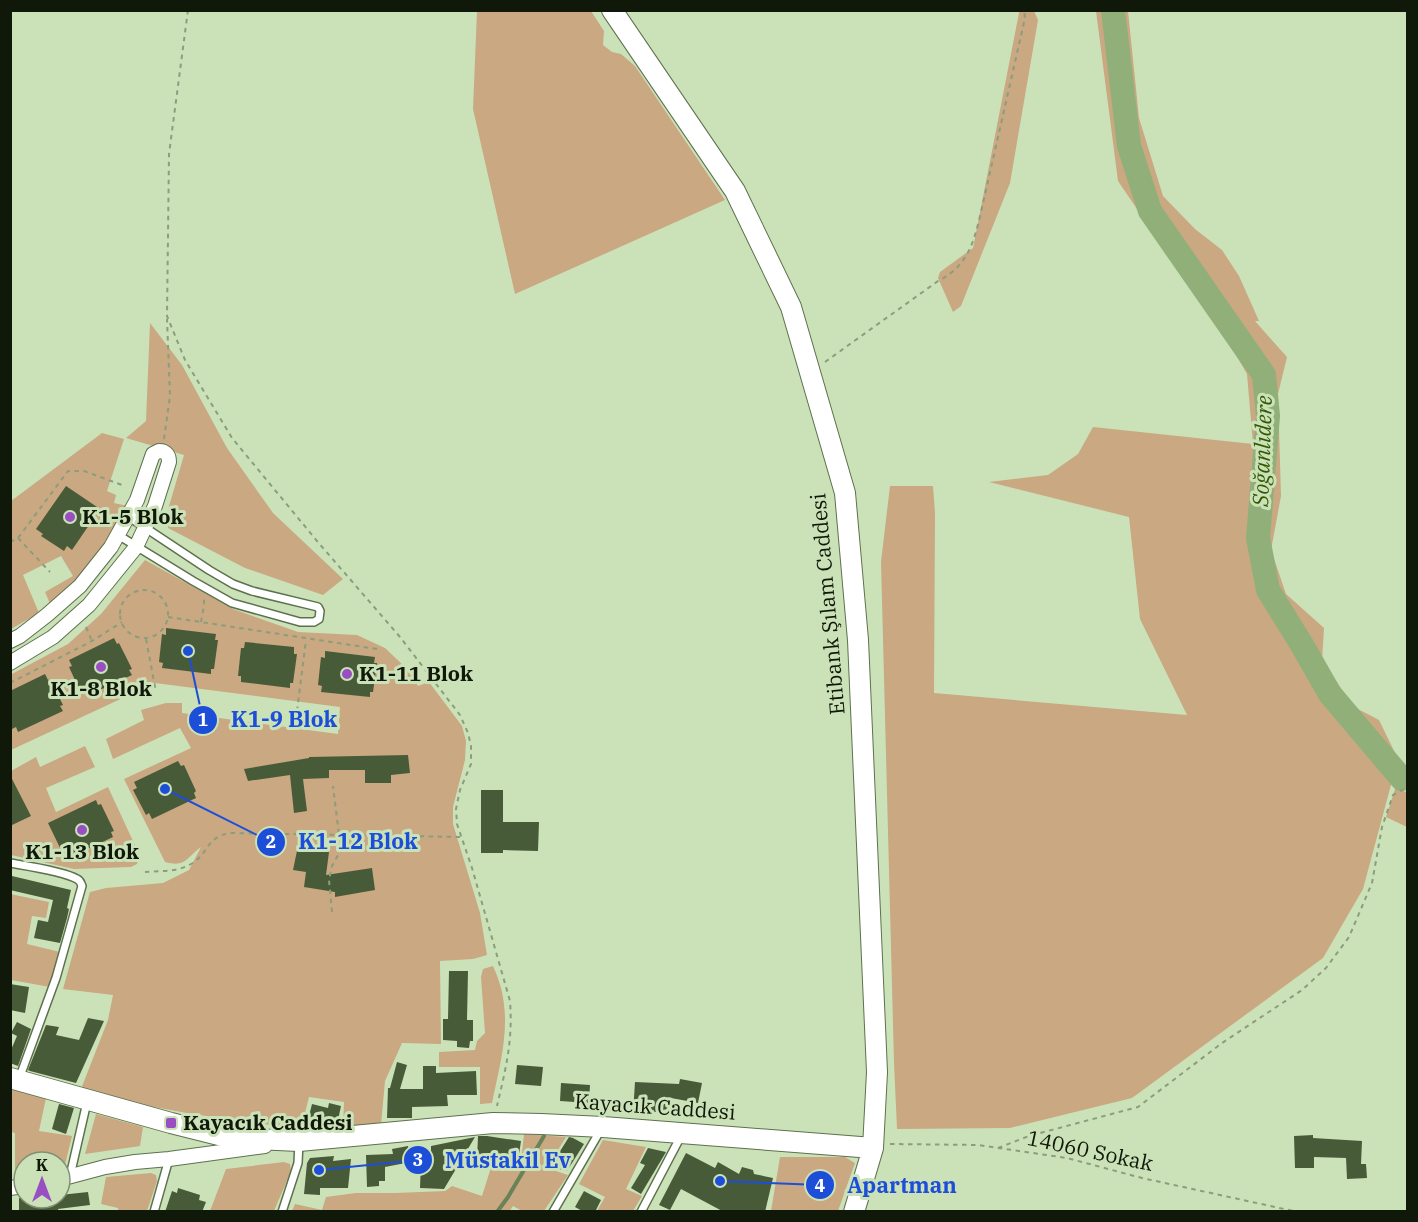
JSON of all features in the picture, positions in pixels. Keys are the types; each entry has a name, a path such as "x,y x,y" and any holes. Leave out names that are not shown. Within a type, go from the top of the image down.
{"street":[{"name":"Etibank Şılam Caddesi","path":"612,10 735,191 791,307 845,493 858,640 877,1072 873,1148 854,1212"},
{"path":"10,641 20,636 81,586 111,547 129,517 153,454 156,451 168,454 169,462 155,506 136,547 84,609 53,637 10,663"},
{"name":"Kayacık Caddesi","path":"15,1079 219,1135 300,1141 493,1123 603,1127 873,1148"},
{"path":"72,1176 135,1162 300,1141"}],"lane":[{"path":"118,536 232,603 300,622 314,622 320,617 320,609 315,605 252,591 233,584 129,517"},
{"path":"10,863 67,875 80,881 82,886 56,978 15,1079"},
{"path":"72,1154 88,1100"},
{"path":"553,1212 603,1127"},
{"path":"641,1212 683,1133"},
{"path":"282,1212 298,1163 300,1141"},
{"path":"154,1212 169,1159"}],"path":[{"path":"163,451 170,396 167,316 169,154 188,10"},
{"path":"810,372 954,272 967,257 977,230 1025,18 1024,10"},
{"path":"167,316 185,360 232,438 400,637 460,715 468,733 471,764 460,790 456,809 457,824 510,1001 511,1032 508,1059 493,1123"},
{"path":"10,542 18,538 68,471 84,471 122,485"},
{"path":"18,538 50,572"},
{"path":"201,622 204,587"},
{"path":"136,591 152,591 165,601 168,609 166,625 154,636 146,638 131,634 122,622 120,615 124,600 136,591"},
{"path":"168,617 377,650"},
{"path":"10,683 92,641 122,622"},
{"path":"146,638 156,692"},
{"path":"297,711 306,639"},
{"path":"332,912 329,880 340,843 333,786"},
{"path":"998,1148 1029,1136 1138,1107 1222,1043 1302,990 1326,968 1348,937 1372,883 1382,827 1393,795 1407,787"},
{"path":"145,872 180,869 199,858 215,838 231,833 461,837"},
{"name":"14060 Sokak","path":"873,1148 888,1144 978,1145 1067,1158 1142,1178 1298,1212"}],"shaded area":[{"path":"477,11 591,11 604,31 603,45 612,52 621,54 635,66 725,200 515,294 473,109"},
{"path":"1019,11 1034,11 1038,20 1010,183 961,306 953,312 938,278 940,272 973,248"},
{"path":"1096,11 1128,11 1139,118 1163,196 1195,229 1222,250 1239,276 1259,321 1255,321 1287,357 1278,394 1281,496 1271,550 1286,594 1324,628 1322,661 1354,707 1379,720 1398,759 1363,889 1323,958 1132,1098 1010,1128 897,1129 881,562 890,486 933,486 935,513 934,693 1187,715 1140,619 1129,517 989,482 1048,475 1078,454 1093,427 1253,444 1247,374 1217,322 1213,321 1118,181"},
{"path":"150,323 182,365 227,448 273,513 343,579 323,595 245,568 168,528 167,513 184,455 126,438 146,421"},
{"path":"102,433 124,439 107,491 116,495 114,503 128,506 108,542 79,578 51,606 45,592 73,576 61,556 23,575 39,613 11,629 11,501"},
{"path":"145,560 233,609 298,632 357,635 385,648 407,669 418,686 429,682 462,726 466,741 465,760 453,807 453,824 480,913 487,955 473,959 440,961 441,1044 402,1043 385,1081 381,1125 343,1126 344,1102 309,1097 301,1129 163,1109 81,1089 108,1020 113,995 63,989 90,892 106,888 163,883 189,870 201,847 182,863 165,862 124,779 191,748 180,728 113,759 106,739 144,720 141,710 166,703 182,703 182,713 338,734 340,707 155,683 11,750 10,675 68,644 101,614"},
{"path":"85,746 95,767 46,788 56,812 108,787 139,854 137,864 131,867 74,869 11,855 11,771 36,757 40,767"},
{"path":"1396,786 1407,793 1407,827 1386,817"},
{"path":"10,894 49,902 46,918 32,916 27,944 60,952 50,987 11,980"},
{"path":"493,966 504,1000 505,1034 492,1103 480,1104 480,1067 439,1067 439,1052 475,1050 477,1041 485,1033 481,977 483,969"},
{"path":"10,1089 32,1092 46,1098 39,1131 72,1136 69,1150 15,1150 15,1133 11,1132"},
{"path":"96,1114 143,1127 140,1146 85,1154"},
{"path":"524,1134 566,1137 547,1168 568,1175 544,1211 522,1211 513,1206 509,1212 292,1211 295,1204 322,1210 326,1197 356,1193 445,1191 452,1186 482,1196 493,1161 521,1163"},
{"path":"603,1140 646,1147 626,1189 642,1196 633,1211 597,1211 605,1197 579,1184"},
{"path":"780,1157 845,1157 855,1163 838,1211 771,1211"},
{"path":"284,1162 290,1164 291,1171 274,1211 210,1211 226,1169"},
{"path":"151,1173 156,1175 157,1181 147,1211 118,1211 118,1208 101,1204 106,1177"}],"building":[{"name":"K1-5 Blok","path":"66,486 100,509 72,550 67,546 64,551 41,536 43,534 36,529"},
{"path":"166,628 216,634 215,640 218,640 214,669 211,669 211,674 162,668 163,663 159,662 162,634 166,635"},
{"name":"K1-8 Blok","path":"114,638 117,644 119,643 132,669 129,670 132,675 87,696 85,691 81,693 69,667 72,666 69,660"},
{"path":"245,642 294,647 294,654 297,654 293,683 290,683 290,688 241,682 241,676 238,676 241,648 244,648"},
{"name":"K1-11 Blok","path":"325,651 375,657 374,663 377,663 373,692 370,692 370,697 321,692 322,686 318,685 321,657 325,658"},
{"path":"45,674 48,680 50,679 63,705 60,706 63,711 18,732 16,727 10,730 10,691"},
{"path":"408,755 410,773 391,775 391,783 365,783 365,770 329,770 329,778 303,779 307,811 294,813 290,775 248,781 244,769 309,757"},
{"path":"178,761 181,766 184,765 196,791 194,793 196,798 152,819 149,813 146,815 133,790 137,788 134,782"},
{"path":"10,775 31,816 10,826"},
{"path":"481,790 503,790 503,822 539,822 538,851 503,850 503,853 481,853"},
{"name":"K1-13 Blok","path":"96,800 98,805 101,804 114,831 111,832 113,837 69,858 67,853 63,854 48,823"},
{"path":"298,846 329,852 326,875 372,868 375,890 335,897 335,892 304,887 306,872 293,870"},
{"path":"12,876 71,890 67,908 69,909 60,943 34,938 38,920 48,922 53,900 10,890"},
{"path":"449,971 468,971 467,1020 473,1020 473,1041 470,1041 469,1048 457,1047 457,1041 443,1040 443,1019 448,1019"},
{"path":"10,984 29,987 25,1013 10,1010"},
{"path":"88,1018 104,1021 76,1083 28,1070 46,1025 59,1027 56,1035 79,1040"},
{"path":"17,1022 31,1029 18,1066 10,1063 10,1052 17,1036 11,1033"},
{"path":"397,1062 407,1065 400,1089 423,1089 423,1066 436,1066 436,1073 476,1071 477,1095 447,1095 448,1106 412,1107 412,1118 387,1118 388,1088 390,1088"},
{"path":"517,1065 543,1067 541,1086 515,1084"},
{"path":"680,1079 702,1083 698,1103 671,1098 667,1109 633,1113 635,1082 679,1084"},
{"path":"561,1083 590,1085 589,1103 560,1101"},
{"path":"329,1103 341,1106 337,1125 308,1120 312,1104 328,1108"},
{"path":"59,1104 74,1108 66,1134 52,1129"},
{"path":"1313,1135 1313,1138 1362,1141 1361,1164 1366,1164 1367,1178 1347,1179 1346,1158 1314,1157 1314,1168 1295,1168 1294,1136"},
{"path":"478,1136 521,1141 518,1161 491,1156 491,1162 477,1160"},
{"path":"475,1137 444,1189 420,1188 421,1160 431,1160 431,1146"},
{"path":"569,1137 584,1144 567,1171 550,1167"},
{"path":"408,1146 411,1162 385,1167 385,1181 379,1181 379,1186 367,1187 366,1155 393,1154 392,1149"},
{"path":"648,1148 666,1152 641,1194 631,1188 645,1165 640,1163"},
{"path":"686,1153 715,1168 718,1162 739,1174 742,1167 753,1170 754,1174 773,1178 765,1212 724,1212 681,1189 670,1210 659,1205"},
{"path":"334,1156 333,1161 351,1159 348,1188 320,1188 320,1195 304,1194 307,1163 310,1158"},
{"path":"178,1188 200,1195 199,1200 206,1202 202,1212 165,1212 172,1191 177,1193"},
{"path":"584,1191 601,1200 595,1212 584,1212 575,1207"},
{"path":"88,1192 90,1205 72,1207 72,1194"},
{"path":"19,1210 58,1210 59,1212 19,1212"}],"waterway":[{"name":"Soğanlıdere","path":"1113,10 1129,146 1150,211 1264,375 1268,416 1258,538 1268,590 1330,694 1402,779"},
{"name":"Soğanlıdere","path":"497,1212 544,1136"}],"place":[{"name":"K1-5 Blok","path":"70,517"},
{"name":"K1-9 Blok","path":"188,651"},
{"name":"K1-8 Blok","path":"101,667"},
{"name":"K1-11 Blok","path":"347,674"},
{"name":"K1-12 Blok","path":"165,789"},
{"name":"K1-13 Blok","path":"82,830"},
{"name":"Kayacık Caddesi","path":"171,1123"},
{"name":"Müstakil Ev","path":"319,1170"},
{"name":"Apartman","path":"720,1181"}]}
